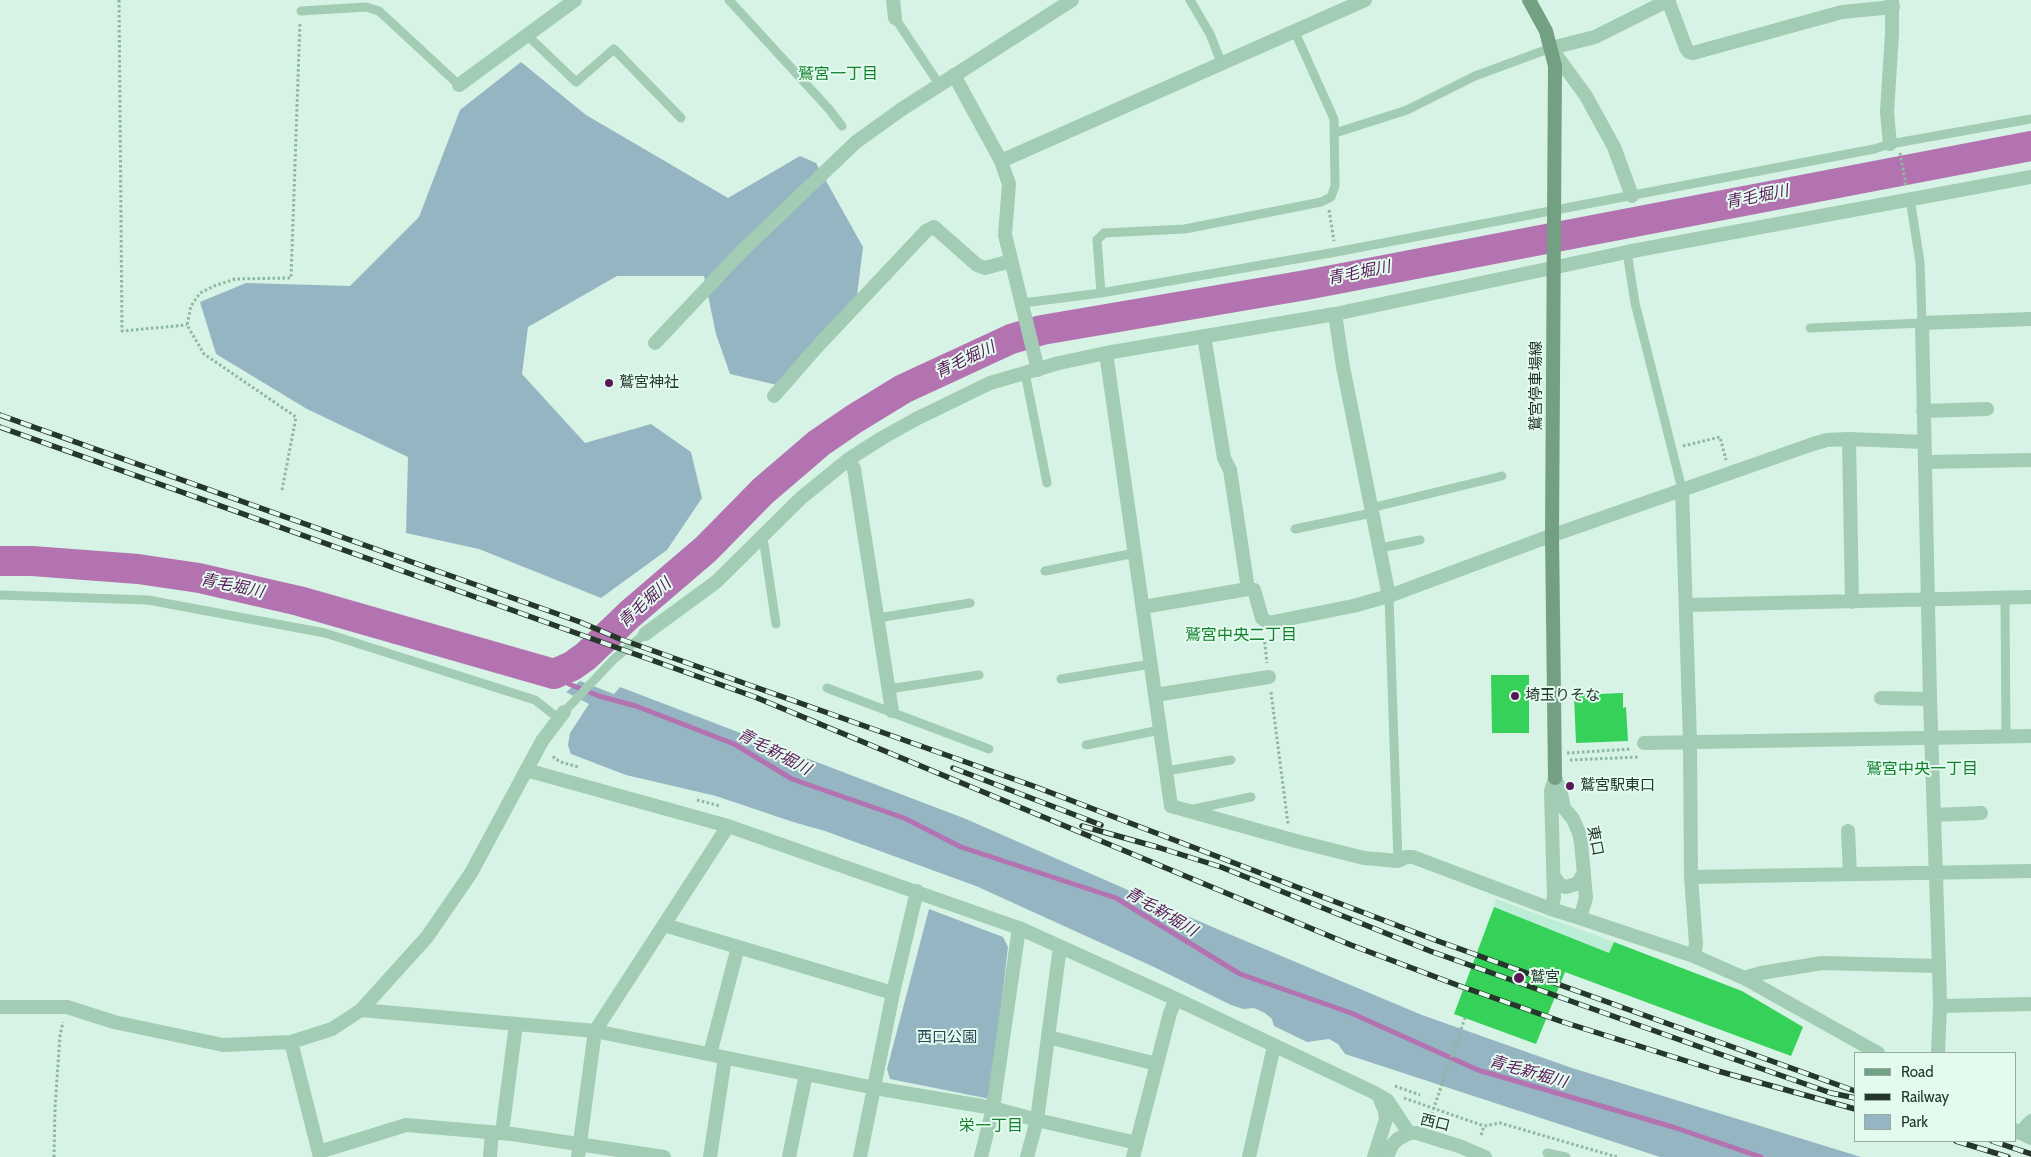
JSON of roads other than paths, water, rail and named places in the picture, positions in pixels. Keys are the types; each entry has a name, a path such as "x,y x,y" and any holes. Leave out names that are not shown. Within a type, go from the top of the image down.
{"main road":[{"name":"鷲宮停車場線","path":"1529,0 1546,31 1555,66 1552,535 1555,778"}],"street":[{"path":"459,85 526,34 575,0"},
{"path":"892,0 895,18"},
{"path":"655,343 741,252 856,142 939,84 1072,0"},
{"path":"1001,161 1221,62 1365,0"},
{"path":"1632,196 1614,147 1586,96 1551,48 1595,37 1668,0 1686,48 1689,52 1693,53 1842,12 1892,3 1887,112 1894,146"},
{"path":"954,76 1001,161 1009,184 1005,235 1024,306 1033,367"},
{"path":"645,634 709,588 801,498 850,459 882,438 973,391 1033,367 1335,314 1553,263 1627,252 1908,195 2031,177"},
{"path":"774,396 926,230 934,228 977,265 985,268 1011,262"},
{"path":"1335,314 1343,367 1389,596"},
{"path":"1938,1052 1940,1006 1931,738 1922,323 2031,319"},
{"path":"1204,336 1224,458 1230,470 1248,589"},
{"path":"1106,353 1171,806 1290,840 1364,858 1398,861 1406,857 1413,857 1551,909 1694,956 1744,978 1876,1052"},
{"path":"1923,411 1987,409"},
{"path":"1143,607 1248,589 1254,590 1264,621 1268,623 1353,606 1389,596 1552,535 1813,444 1827,440 1849,439 1924,442"},
{"path":"1849,439 1852,602"},
{"path":"850,459 854,469 892,711"},
{"path":"1926,462 2031,460"},
{"path":"1682,490 1690,742 1691,877 1696,944 1694,956"},
{"path":"1686,605 2031,597"},
{"path":"1155,695 1269,677"},
{"path":"1881,698 1930,699"},
{"path":"0,1007 67,1007 114,1022 223,1045 291,1042 332,1029 361,1010 427,937 472,873 542,741 564,711"},
{"path":"1644,750 1690,742 2031,736"},
{"path":"526,770 728,826 1018,928 1176,999 1377,1094 1392,1106 1410,1133"},
{"path":"1551,909 1554,897 1551,791 1555,778"},
{"name":"東口","path":"1555,778 1564,808 1573,819 1580,833 1586,898 1580,918"},
{"path":"1934,816 1981,813"},
{"path":"579,1150 596,1031 728,826"},
{"path":"1848,831 1850,874"},
{"path":"1691,877 2031,871"},
{"path":"1553,875 1555,881 1566,887 1576,884 1584,872"},
{"path":"860,1157 893,993 917,891"},
{"path":"664,925 893,993"},
{"path":"981,1157 993,1108 1018,928"},
{"path":"710,1054 738,947"},
{"path":"1027,1157 1037,1120 1060,947"},
{"path":"1744,978 1761,973 1822,964 1939,966"},
{"path":"1133,1157 1170,1013 1176,999"},
{"path":"1940,1006 2031,1004"},
{"path":"361,1010 596,1031 875,1088 993,1108 1137,1143"},
{"path":"490,1157 497,1133 516,1024"},
{"path":"1048,1037 1157,1064"},
{"path":"291,1042 319,1154 406,1125 497,1133 579,1150 664,1157"},
{"path":"1249,1157 1274,1046"},
{"path":"710,1157 725,1058"},
{"path":"789,1157 806,1074"},
{"path":"1374,1157 1386,1119 1385,1111 1377,1094"},
{"path":"2022,1133 2031,1121"},
{"name":"西口","path":"1387,1157 1392,1144 1410,1133 1417,1133 1462,1152 1484,1157"}],"lane":[{"path":"729,0 828,108 842,126"},
{"path":"1190,0 1210,34 1221,62"},
{"path":"301,11 366,7 379,11 459,85"},
{"path":"895,18 939,84"},
{"path":"1101,293 1097,240 1104,233 1185,229 1328,200 1331,196 1335,186 1334,119 1294,30"},
{"path":"526,34 576,82 614,49 681,118"},
{"path":"1335,133 1407,110 1475,76 1551,48"},
{"path":"1024,306 1553,214 1632,196 2031,119"},
{"path":"1810,328 1922,323 1920,262 1908,195"},
{"path":"1627,252 1636,304 1682,490"},
{"path":"1033,367 1047,483"},
{"path":"1295,529 1372,511 1502,476"},
{"path":"760,538 764,544 776,624"},
{"path":"1380,548 1420,540"},
{"path":"1045,571 1135,553"},
{"path":"0,595 148,600 325,633 564,711 614,659 645,634"},
{"path":"1389,596 1398,861"},
{"path":"2005,598 2006,737"},
{"path":"878,618 970,603"},
{"path":"1061,679 1151,664"},
{"path":"889,689 979,675"},
{"path":"826,688 892,711 989,749"},
{"path":"1086,745 1160,730"},
{"path":"1166,771 1231,760"},
{"path":"1186,810 1251,797"},
{"path":"1547,1153 1566,1157"}],"waterway":[{"name":"青毛堀川","path":"0,561 32,561 138,569 199,578 299,601 554,674 572,666 586,656 630,614 706,549 763,491 819,443 903,389 1011,339 1042,330 1306,285 2031,146"},
{"name":"青毛新堀川","path":"554,674 569,684 599,696 636,706 734,744 792,779 904,818 961,847 1116,898 1240,974 1351,1013 1478,1070 1673,1127 1761,1157"}],"railway":[{"path":"0,415 1036,787 1435,940 1854,1091"},
{"path":"0,427 755,697 1351,945 1457,985 1560,1021 1718,1071 1854,1109"},
{"path":"953,768 1101,825"},
{"path":"1082,826 1221,867 1430,951 1831,1093 1854,1098"},
{"path":"1959,1142 2008,1157"},
{"path":"1995,1142 2031,1154"}],"place":[{"name":"鷲宮神社","path":"609,383"},
{"name":"埼玉りそな","path":"1515,696"},
{"name":"鷲宮駅東口","path":"1570,786"},
{"name":"鷲宮","path":"1519,978"}],"district":[{"name":"鷲宮一丁目","path":"838,74"},
{"name":"鷲宮中央二丁目","path":"1241,635"},
{"name":"鷲宮中央一丁目","path":"1922,769"},
{"name":"栄一丁目","path":"991,1126"}],"park label":[{"name":"西口公園","path":"947,1038"}]}
